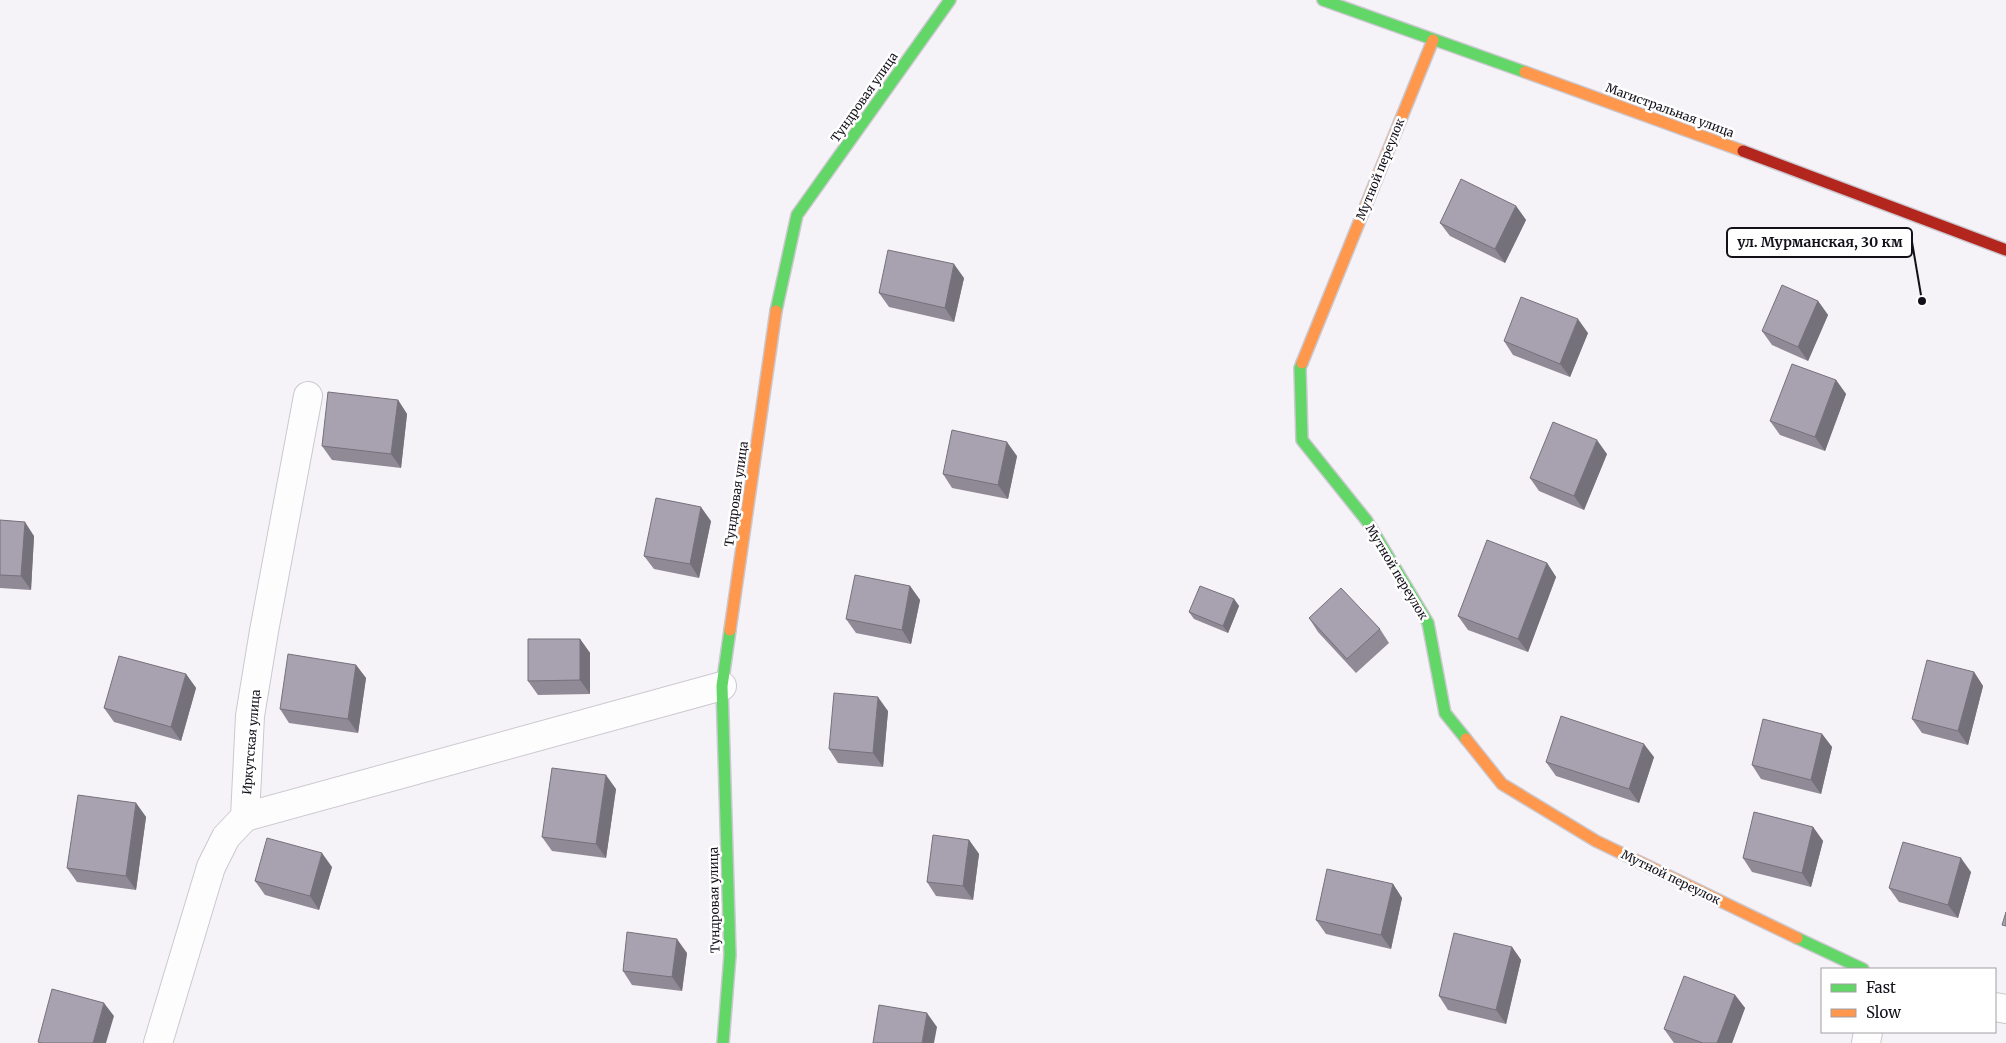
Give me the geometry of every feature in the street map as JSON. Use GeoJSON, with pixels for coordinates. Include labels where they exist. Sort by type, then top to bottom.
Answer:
{"type":"FeatureCollection","features":[{"type":"Feature","properties":{"kind":"street","name":"Тундровая улица"},"geometry":{"type":"LineString","coordinates":[[723,1043],[730,955],[722,686],[776,308],[797,216],[950,0]]}},
{"type":"Feature","properties":{"kind":"street","name":"Магистральная улица"},"geometry":{"type":"LineString","coordinates":[[1323,0],[1362,7],[1433,40],[1708,138],[2006,250]]}},
{"type":"Feature","properties":{"kind":"street","name":"Мутной переулок"},"geometry":{"type":"LineString","coordinates":[[1433,40],[1300,368],[1302,440],[1367,520],[1428,623],[1445,713],[1502,784],[1596,841],[1861,968]]}},
{"type":"Feature","properties":{"kind":"street","name":"Иркутская улица"},"geometry":{"type":"LineString","coordinates":[[245,817],[250,716],[308,396]]}},
{"type":"Feature","properties":{"kind":"street"},"geometry":{"type":"LineString","coordinates":[[158,1043],[211,868],[226,837],[245,817],[722,686]]}},
{"type":"Feature","properties":{"kind":"building"},"geometry":{"type":"Polygon","coordinates":[[[1461,179],[1516,206],[1495,249],[1440,223],[1461,179]]]}},
{"type":"Feature","properties":{"kind":"building"},"geometry":{"type":"Polygon","coordinates":[[[888,250],[954,264],[945,308],[879,293],[888,250]]]}},
{"type":"Feature","properties":{"kind":"building"},"geometry":{"type":"Polygon","coordinates":[[[1782,285],[1818,301],[1798,347],[1762,331],[1782,285]]]}},
{"type":"Feature","properties":{"kind":"building"},"geometry":{"type":"Polygon","coordinates":[[[1521,297],[1578,319],[1560,364],[1504,341],[1521,297]]]}},
{"type":"Feature","properties":{"kind":"building"},"geometry":{"type":"Polygon","coordinates":[[[1792,364],[1836,380],[1815,437],[1770,421],[1792,364]]]}},
{"type":"Feature","properties":{"kind":"building"},"geometry":{"type":"Polygon","coordinates":[[[328,392],[398,400],[391,454],[322,446],[328,392]]]}},
{"type":"Feature","properties":{"kind":"building"},"geometry":{"type":"Polygon","coordinates":[[[1553,422],[1597,440],[1574,496],[1530,478],[1553,422]]]}},
{"type":"Feature","properties":{"kind":"building"},"geometry":{"type":"Polygon","coordinates":[[[952,430],[1007,442],[998,485],[943,474],[952,430]]]}},
{"type":"Feature","properties":{"kind":"building"},"geometry":{"type":"Polygon","coordinates":[[[656,498],[701,507],[690,564],[644,556],[656,498]]]}},
{"type":"Feature","properties":{"kind":"building"},"geometry":{"type":"Polygon","coordinates":[[[0,520],[25,522],[21,576],[0,575],[0,520]]]}},
{"type":"Feature","properties":{"kind":"building"},"geometry":{"type":"Polygon","coordinates":[[[1487,540],[1547,563],[1518,639],[1458,616],[1487,540]]]}},
{"type":"Feature","properties":{"kind":"building"},"geometry":{"type":"Polygon","coordinates":[[[855,575],[910,586],[902,630],[846,619],[855,575]]]}},
{"type":"Feature","properties":{"kind":"building"},"geometry":{"type":"Polygon","coordinates":[[[1200,586],[1234,599],[1223,626],[1189,612],[1200,586]]]}},
{"type":"Feature","properties":{"kind":"building"},"geometry":{"type":"Polygon","coordinates":[[[1341,588],[1380,629],[1347,659],[1309,618],[1341,588]]]}},
{"type":"Feature","properties":{"kind":"building"},"geometry":{"type":"Polygon","coordinates":[[[528,639],[580,639],[580,680],[528,681],[528,639]]]}},
{"type":"Feature","properties":{"kind":"building"},"geometry":{"type":"Polygon","coordinates":[[[288,654],[356,665],[348,719],[280,709],[288,654]]]}},
{"type":"Feature","properties":{"kind":"building"},"geometry":{"type":"Polygon","coordinates":[[[119,656],[186,674],[171,727],[104,708],[119,656]]]}},
{"type":"Feature","properties":{"kind":"building"},"geometry":{"type":"Polygon","coordinates":[[[1927,660],[1974,672],[1958,731],[1912,719],[1927,660]]]}},
{"type":"Feature","properties":{"kind":"building"},"geometry":{"type":"Polygon","coordinates":[[[834,693],[878,697],[873,753],[829,749],[834,693]]]}},
{"type":"Feature","properties":{"kind":"building"},"geometry":{"type":"Polygon","coordinates":[[[1561,716],[1644,744],[1629,789],[1546,762],[1561,716]]]}},
{"type":"Feature","properties":{"kind":"building"},"geometry":{"type":"Polygon","coordinates":[[[1763,719],[1822,734],[1811,780],[1752,765],[1763,719]]]}},
{"type":"Feature","properties":{"kind":"building"},"geometry":{"type":"Polygon","coordinates":[[[552,768],[606,775],[596,844],[542,837],[552,768]]]}},
{"type":"Feature","properties":{"kind":"building"},"geometry":{"type":"Polygon","coordinates":[[[78,795],[136,803],[126,876],[67,868],[78,795]]]}},
{"type":"Feature","properties":{"kind":"building"},"geometry":{"type":"Polygon","coordinates":[[[1754,812],[1813,827],[1802,873],[1743,858],[1754,812]]]}},
{"type":"Feature","properties":{"kind":"building"},"geometry":{"type":"Polygon","coordinates":[[[933,835],[969,840],[963,886],[927,882],[933,835]]]}},
{"type":"Feature","properties":{"kind":"building"},"geometry":{"type":"Polygon","coordinates":[[[267,838],[322,853],[310,896],[255,881],[267,838]]]}},
{"type":"Feature","properties":{"kind":"building"},"geometry":{"type":"Polygon","coordinates":[[[1903,842],[1961,858],[1948,905],[1889,888],[1903,842]]]}},
{"type":"Feature","properties":{"kind":"building"},"geometry":{"type":"Polygon","coordinates":[[[1327,869],[1393,884],[1381,935],[1316,920],[1327,869]]]}},
{"type":"Feature","properties":{"kind":"building"},"geometry":{"type":"Polygon","coordinates":[[[2006,912],[2006,926],[2002,925],[2006,912]]]}},
{"type":"Feature","properties":{"kind":"building"},"geometry":{"type":"Polygon","coordinates":[[[627,932],[677,939],[672,977],[623,971],[627,932]]]}},
{"type":"Feature","properties":{"kind":"building"},"geometry":{"type":"Polygon","coordinates":[[[1454,933],[1512,947],[1496,1010],[1439,996],[1454,933]]]}},
{"type":"Feature","properties":{"kind":"building"},"geometry":{"type":"Polygon","coordinates":[[[1684,976],[1735,995],[1717,1043],[1703,1043],[1664,1029],[1684,976]]]}},
{"type":"Feature","properties":{"kind":"building"},"geometry":{"type":"Polygon","coordinates":[[[52,989],[104,1003],[93,1043],[38,1042],[52,989]]]}},
{"type":"Feature","properties":{"kind":"building"},"geometry":{"type":"Polygon","coordinates":[[[879,1005],[927,1013],[922,1043],[873,1043],[879,1005]]]}},
{"type":"Feature","properties":{"kind":"traffic: fast"},"geometry":{"type":"LineString","coordinates":[[776,311],[797,215],[950,0]]}},
{"type":"Feature","properties":{"kind":"traffic: fast"},"geometry":{"type":"LineString","coordinates":[[1323,0],[1525,72]]}},
{"type":"Feature","properties":{"kind":"traffic: fast"},"geometry":{"type":"LineString","coordinates":[[1302,363],[1300,368],[1302,440],[1367,521],[1428,623],[1445,713],[1466,739]]}},
{"type":"Feature","properties":{"kind":"traffic: fast"},"geometry":{"type":"LineString","coordinates":[[723,1043],[730,955],[722,686],[730,630]]}},
{"type":"Feature","properties":{"kind":"traffic: fast"},"geometry":{"type":"LineString","coordinates":[[1797,938],[1861,968]]}},
{"type":"Feature","properties":{"kind":"traffic: slow"},"geometry":{"type":"LineString","coordinates":[[1302,363],[1433,40]]}},
{"type":"Feature","properties":{"kind":"traffic: slow"},"geometry":{"type":"LineString","coordinates":[[1525,72],[1743,151]]}},
{"type":"Feature","properties":{"kind":"traffic: slow"},"geometry":{"type":"LineString","coordinates":[[730,630],[776,311]]}},
{"type":"Feature","properties":{"kind":"traffic: slow"},"geometry":{"type":"LineString","coordinates":[[1466,739],[1502,784],[1596,841],[1797,938]]}},
{"type":"Feature","properties":{"kind":"traffic: jam"},"geometry":{"type":"LineString","coordinates":[[1743,151],[2006,250]]}},
{"type":"Feature","properties":{"kind":"place","name":"ул. Мурманская, 30 км"},"geometry":{"type":"Point","coordinates":[1922,301]}}]}
